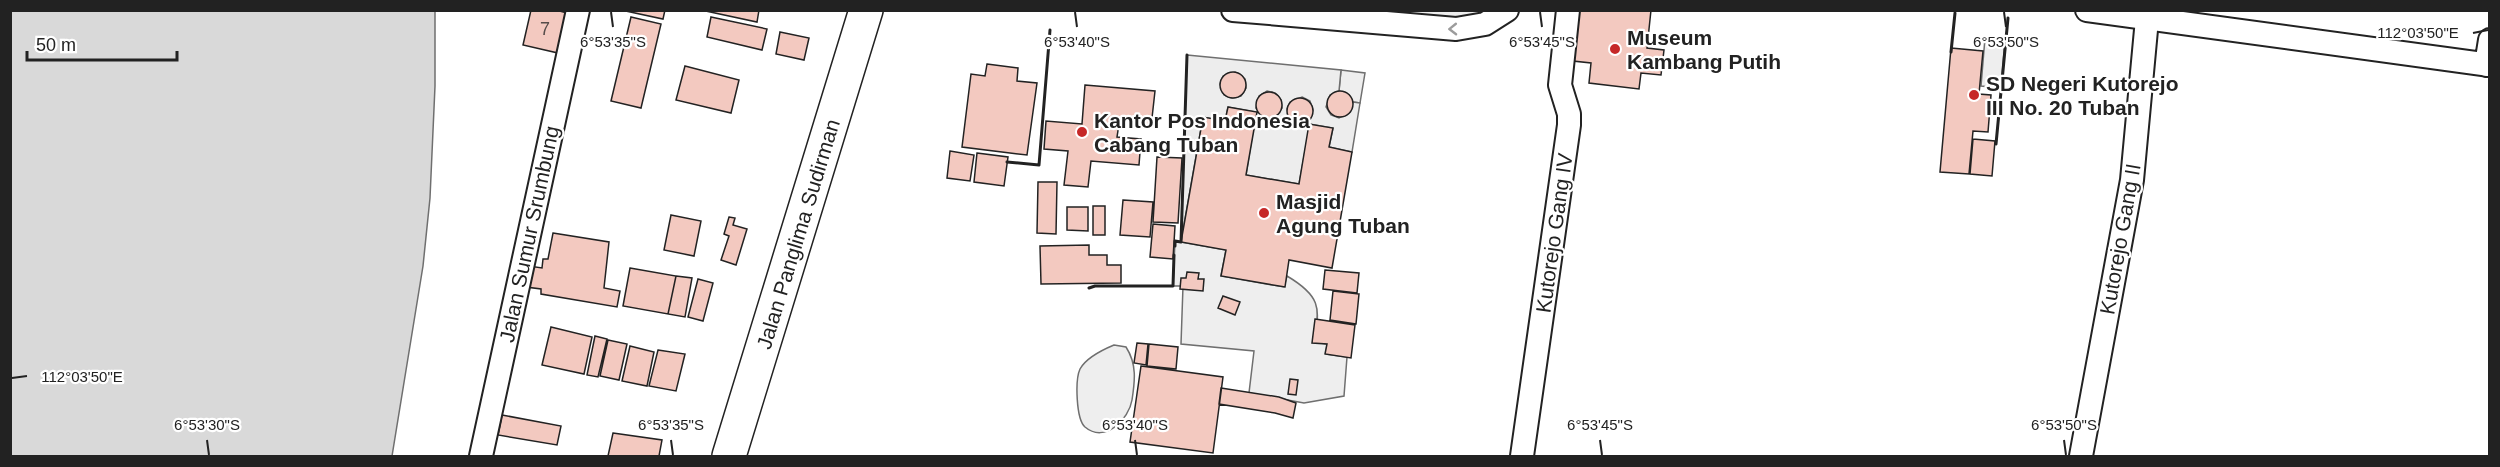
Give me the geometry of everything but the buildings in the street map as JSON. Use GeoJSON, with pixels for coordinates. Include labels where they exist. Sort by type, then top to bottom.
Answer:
{"type":"FeatureCollection","features":[{"type":"Feature","properties":{"kind":"highway","name":"Jalan Panglima Sudirman"},"geometry":{"type":"LineString","coordinates":[[729,456],[866,10]]}},
{"type":"Feature","properties":{"kind":"street","name":"Jalan Sumur Srumbung"},"geometry":{"type":"LineString","coordinates":[[481,456],[578,10]]}},
{"type":"Feature","properties":{"kind":"street"},"geometry":{"type":"LineString","coordinates":[[1233,10],[1456,29],[1485,24],[1507,10]]}},
{"type":"Feature","properties":{"kind":"street","name":"Kutorejo Gang IV"},"geometry":{"type":"LineString","coordinates":[[1522,456],[1569,125],[1569,114],[1560,85],[1568,10]]}},
{"type":"Feature","properties":{"kind":"street"},"geometry":{"type":"LineString","coordinates":[[2087,10],[2488,65],[2490,40]]}},
{"type":"Feature","properties":{"kind":"street","name":"Kutorejo Gang II"},"geometry":{"type":"LineString","coordinates":[[2081,456],[2132,180],[2147,19]]}},
{"type":"Feature","properties":{"kind":"shaded area"},"geometry":{"type":"Polygon","coordinates":[[[10,11],[435,11],[435,86],[430,198],[423,266],[392,456],[11,456],[10,11]]]}},
{"type":"Feature","properties":{"kind":"shaded area"},"geometry":{"type":"Polygon","coordinates":[[[1300,11],[1491,11],[1469,21],[1300,11]]]}},
{"type":"Feature","properties":{"kind":"shaded area"},"geometry":{"type":"Polygon","coordinates":[[[1985,38],[2005,40],[2001,88],[1981,86],[1985,38]]]}},
{"type":"Feature","properties":{"kind":"shaded area"},"geometry":{"type":"Polygon","coordinates":[[[1187,55],[1341,70],[1339,91],[1330,95],[1326,107],[1331,115],[1339,118],[1350,112],[1353,102],[1360,103],[1352,152],[1329,147],[1333,128],[1310,124],[1299,184],[1246,175],[1256,112],[1228,107],[1225,121],[1203,117],[1181,242],[1187,55]],[[1235,72],[1223,76],[1220,84],[1224,95],[1232,98],[1241,96],[1246,88],[1245,79],[1235,72]],[[1267,91],[1259,96],[1256,108],[1264,117],[1273,118],[1282,108],[1281,100],[1275,93],[1267,91]],[[1302,97],[1290,102],[1287,109],[1291,121],[1299,124],[1308,122],[1313,110],[1310,101],[1302,97]]]}},
{"type":"Feature","properties":{"kind":"shaded area"},"geometry":{"type":"Polygon","coordinates":[[[1341,70],[1365,73],[1360,103],[1353,102],[1349,95],[1339,91],[1341,70]]]}},
{"type":"Feature","properties":{"kind":"shaded area"},"geometry":{"type":"Polygon","coordinates":[[[1175,241],[1226,250],[1221,276],[1284,287],[1287,276],[1306,289],[1312,296],[1317,311],[1313,342],[1327,344],[1326,354],[1347,357],[1344,396],[1304,403],[1249,393],[1254,351],[1181,344],[1183,286],[1173,286],[1175,241]]]}},
{"type":"Feature","properties":{"kind":"shaded area"},"geometry":{"type":"Polygon","coordinates":[[[1114,345],[1126,347],[1130,353],[1134,366],[1132,400],[1126,415],[1115,427],[1100,433],[1093,432],[1085,427],[1080,416],[1077,399],[1078,374],[1090,358],[1114,345]]]}},
{"type":"Feature","properties":{"kind":"wall"},"geometry":{"type":"LineString","coordinates":[[1951,52],[1955,13]]}},
{"type":"Feature","properties":{"kind":"wall"},"geometry":{"type":"LineString","coordinates":[[1996,144],[2008,18]]}},
{"type":"Feature","properties":{"kind":"wall"},"geometry":{"type":"LineString","coordinates":[[1007,162],[1039,165],[1050,30]]}},
{"type":"Feature","properties":{"kind":"wall"},"geometry":{"type":"LineString","coordinates":[[1175,246],[1175,241],[1181,242],[1187,55]]}},
{"type":"Feature","properties":{"kind":"wall"},"geometry":{"type":"LineString","coordinates":[[1089,288],[1095,286],[1173,286],[1174,255]]}},
{"type":"Feature","properties":{"kind":"place","name":"Museum Kambang Putih"},"geometry":{"type":"Point","coordinates":[1615,49]}},
{"type":"Feature","properties":{"kind":"place","name":"SD Negeri Kutorejo III No. 20 Tuban"},"geometry":{"type":"Point","coordinates":[1974,95]}},
{"type":"Feature","properties":{"kind":"place","name":"Kantor Pos Indonesia Cabang Tuban"},"geometry":{"type":"Point","coordinates":[1082,132]}},
{"type":"Feature","properties":{"kind":"place","name":"Masjid Agung Tuban"},"geometry":{"type":"Point","coordinates":[1264,213]}}]}
